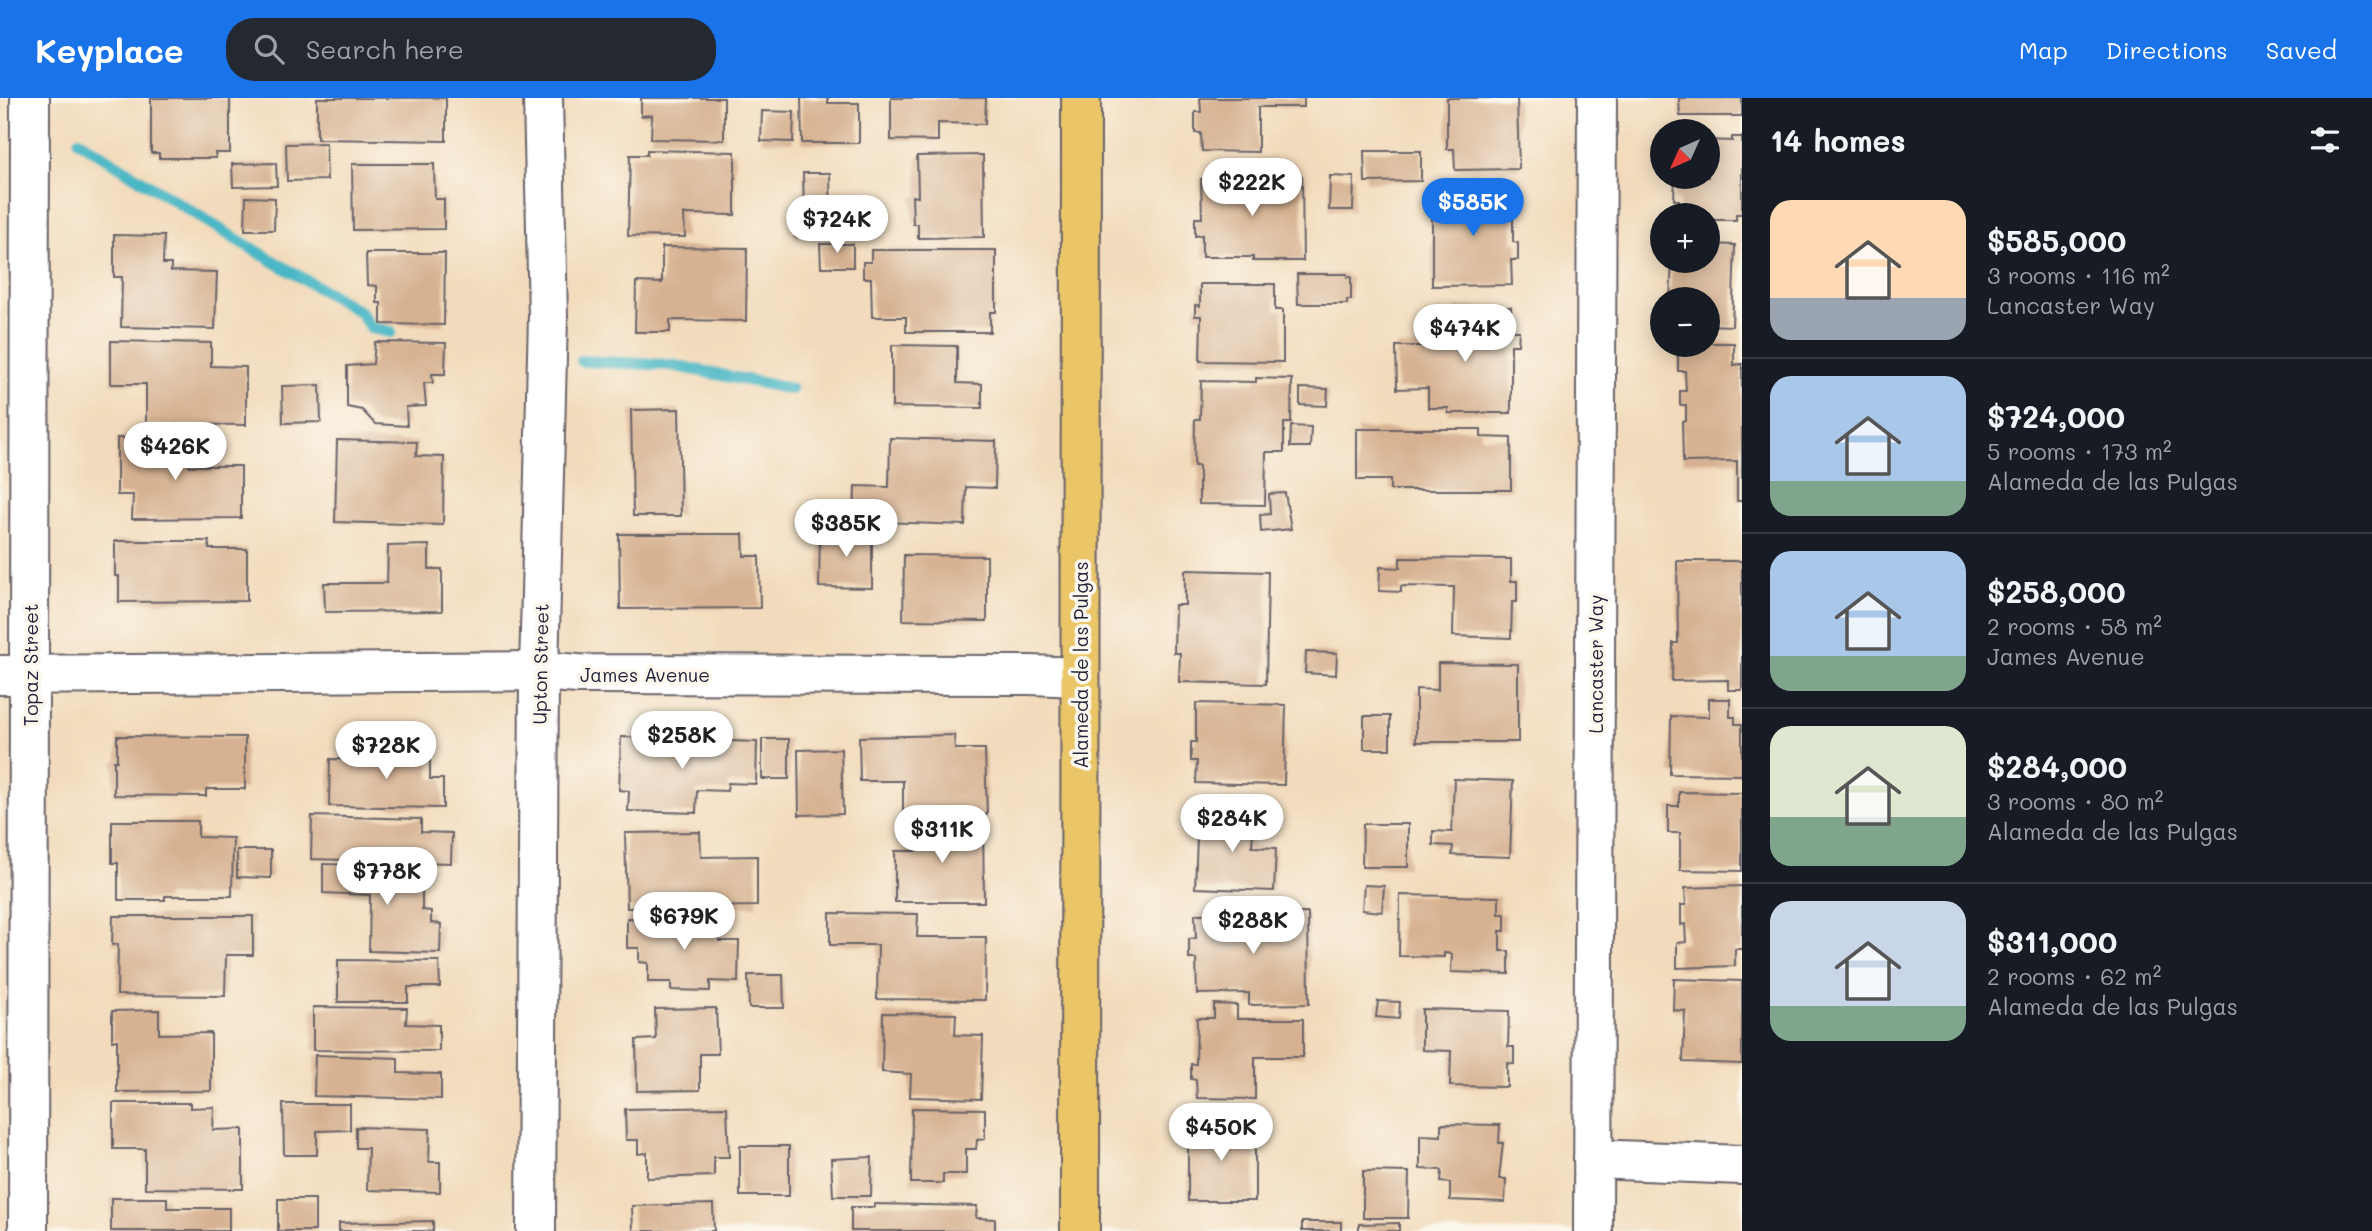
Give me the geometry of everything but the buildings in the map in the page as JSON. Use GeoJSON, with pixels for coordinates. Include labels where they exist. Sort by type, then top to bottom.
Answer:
{"type":"FeatureCollection","features":[{"type":"Feature","properties":{"kind":"main road","name":"Alameda de las Pulgas"},"geometry":{"type":"LineString","coordinates":[[1080,1231],[1081,98]]}},
{"type":"Feature","properties":{"kind":"street","name":"Topaz Street"},"geometry":{"type":"LineString","coordinates":[[28,1231],[14,676],[30,98]]}},
{"type":"Feature","properties":{"kind":"street","name":"Upton Street"},"geometry":{"type":"LineString","coordinates":[[536,1231],[539,671],[548,317],[543,98]]}},
{"type":"Feature","properties":{"kind":"street","name":"Lancaster Way"},"geometry":{"type":"LineString","coordinates":[[1593,1231],[1597,98]]}},
{"type":"Feature","properties":{"kind":"street","name":"James Avenue"},"geometry":{"type":"LineString","coordinates":[[14,676],[539,671],[578,674],[1080,677]]}},
{"type":"Feature","properties":{"kind":"street"},"geometry":{"type":"LineString","coordinates":[[1593,1159],[1742,1165]]}},
{"type":"Feature","properties":{"kind":"waterway"},"geometry":{"type":"LineString","coordinates":[[79,141],[234,238],[360,312],[371,328],[391,332]]}},
{"type":"Feature","properties":{"kind":"waterway"},"geometry":{"type":"LineString","coordinates":[[582,361],[671,365],[791,389]]}}]}
